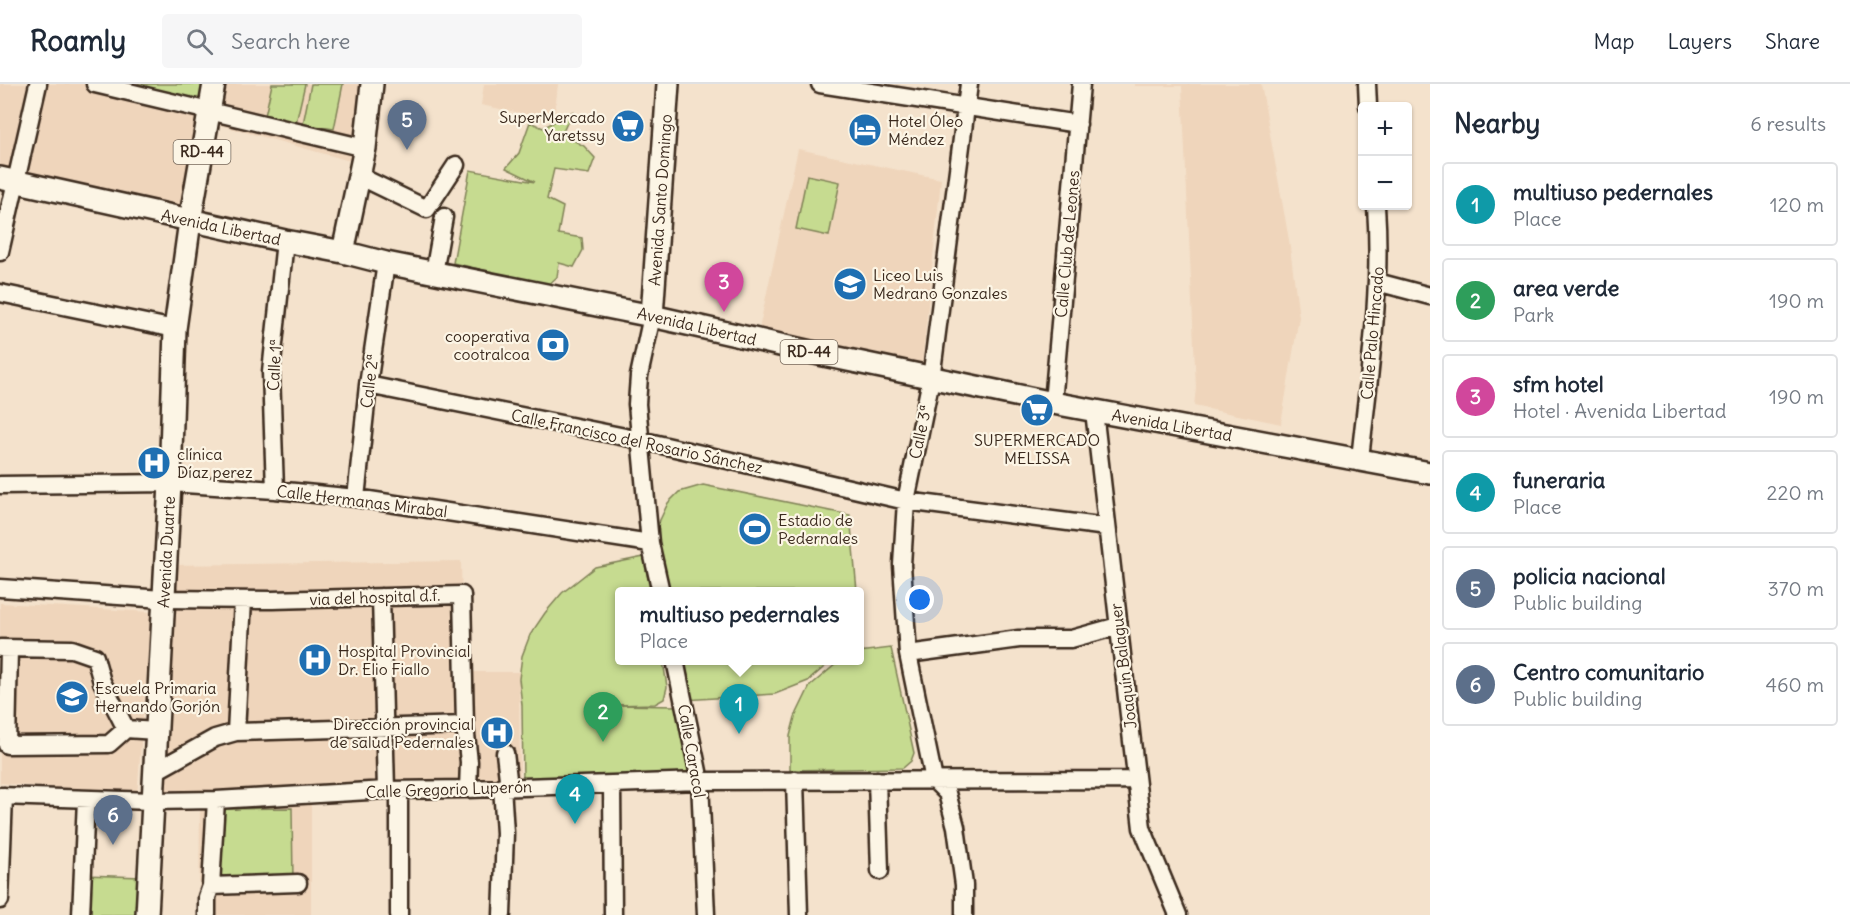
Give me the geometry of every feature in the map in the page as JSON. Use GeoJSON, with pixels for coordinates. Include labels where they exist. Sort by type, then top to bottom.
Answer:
{"type":"FeatureCollection","features":[{"type":"Feature","properties":{"kind":"main road","name":"Avenida Duarte"},"geometry":{"type":"LineString","coordinates":[[147,915],[170,483],[175,329],[190,220],[214,84]]}},
{"type":"Feature","properties":{"kind":"main road"},"geometry":{"type":"LineString","coordinates":[[343,252],[365,148],[372,84]]}},
{"type":"Feature","properties":{"kind":"main road","name":"Avenida Santo Domingo"},"geometry":{"type":"LineString","coordinates":[[652,316],[668,84]]}},
{"type":"Feature","properties":{"kind":"main road","name":"Avenida Libertad"},"geometry":{"type":"LineString","coordinates":[[8,180],[343,252],[386,264],[652,316],[931,379],[1430,473]]}},
{"type":"Feature","properties":{"kind":"street"},"geometry":{"type":"LineString","coordinates":[[0,252],[8,180],[38,84]]}},
{"type":"Feature","properties":{"kind":"street"},"geometry":{"type":"LineString","coordinates":[[95,84],[365,148]]}},
{"type":"Feature","properties":{"kind":"street"},"geometry":{"type":"LineString","coordinates":[[820,84],[849,86],[967,108],[1078,124]]}},
{"type":"Feature","properties":{"kind":"street","name":"Calle 3ª"},"geometry":{"type":"LineString","coordinates":[[934,780],[908,654],[902,565],[906,501],[931,379],[969,84]]}},
{"type":"Feature","properties":{"kind":"street","name":"Calle Club de Leones"},"geometry":{"type":"LineString","coordinates":[[1053,403],[1081,84]]}},
{"type":"Feature","properties":{"kind":"street"},"geometry":{"type":"LineString","coordinates":[[1367,84],[1368,102]]}},
{"type":"Feature","properties":{"kind":"street"},"geometry":{"type":"LineString","coordinates":[[359,176],[427,209],[456,165]]}},
{"type":"Feature","properties":{"kind":"street","name":"Calle Palo Hincado"},"geometry":{"type":"LineString","coordinates":[[1360,459],[1376,309],[1379,244],[1376,210]]}},
{"type":"Feature","properties":{"kind":"street"},"geometry":{"type":"LineString","coordinates":[[434,273],[444,218]]}},
{"type":"Feature","properties":{"kind":"street","name":"Calle 1ª"},"geometry":{"type":"LineString","coordinates":[[275,489],[271,372],[285,241]]}},
{"type":"Feature","properties":{"kind":"street","name":"Calle 2ª"},"geometry":{"type":"LineString","coordinates":[[356,498],[368,385],[386,264]]}},
{"type":"Feature","properties":{"kind":"street"},"geometry":{"type":"LineString","coordinates":[[1377,282],[1430,296]]}},
{"type":"Feature","properties":{"kind":"street"},"geometry":{"type":"LineString","coordinates":[[0,293],[175,329]]}},
{"type":"Feature","properties":{"kind":"street"},"geometry":{"type":"LineString","coordinates":[[652,316],[639,376],[637,404],[650,543],[660,587]]}},
{"type":"Feature","properties":{"kind":"street","name":"Calle Francisco del Rosario Sánchez"},"geometry":{"type":"LineString","coordinates":[[368,385],[640,440],[906,501],[1107,527]]}},
{"type":"Feature","properties":{"kind":"street","name":"Joaquín Balaguer"},"geometry":{"type":"LineString","coordinates":[[1094,411],[1142,828],[1178,915]]}},
{"type":"Feature","properties":{"kind":"street","name":"Calle Hermanas Mirabal"},"geometry":{"type":"LineString","coordinates":[[0,485],[170,483],[275,489],[356,498],[650,543]]}},
{"type":"Feature","properties":{"kind":"street","name":"via del hospital d.f."},"geometry":{"type":"LineString","coordinates":[[0,588],[163,599],[243,600],[462,595],[465,724]]}},
{"type":"Feature","properties":{"kind":"street"},"geometry":{"type":"LineString","coordinates":[[381,597],[384,727],[392,790],[399,915]]}},
{"type":"Feature","properties":{"kind":"street"},"geometry":{"type":"LineString","coordinates":[[236,732],[243,600]]}},
{"type":"Feature","properties":{"kind":"street"},"geometry":{"type":"LineString","coordinates":[[908,654],[1019,639],[1071,639],[1118,626]]}},
{"type":"Feature","properties":{"kind":"street"},"geometry":{"type":"LineString","coordinates":[[126,729],[102,682],[95,657],[72,649],[4,648],[7,745],[109,744],[126,729],[156,731]]}},
{"type":"Feature","properties":{"kind":"street","name":"Calle Caracol"},"geometry":{"type":"LineString","coordinates":[[676,665],[700,781],[706,915]]}},
{"type":"Feature","properties":{"kind":"street"},"geometry":{"type":"LineString","coordinates":[[154,772],[215,738],[236,732],[465,724],[469,762],[468,789]]}},
{"type":"Feature","properties":{"kind":"street"},"geometry":{"type":"LineString","coordinates":[[502,915],[505,753]]}},
{"type":"Feature","properties":{"kind":"street"},"geometry":{"type":"LineString","coordinates":[[795,780],[799,915]]}},
{"type":"Feature","properties":{"kind":"street"},"geometry":{"type":"LineString","coordinates":[[877,780],[880,871]]}},
{"type":"Feature","properties":{"kind":"street"},"geometry":{"type":"LineString","coordinates":[[934,780],[947,794],[956,827],[964,915]]}},
{"type":"Feature","properties":{"kind":"street","name":"Calle Gregorio Luperón"},"geometry":{"type":"LineString","coordinates":[[2,796],[153,801],[216,800],[392,790],[700,781],[1136,780]]}},
{"type":"Feature","properties":{"kind":"street"},"geometry":{"type":"LineString","coordinates":[[612,784],[613,915]]}},
{"type":"Feature","properties":{"kind":"street"},"geometry":{"type":"LineString","coordinates":[[0,900],[2,796]]}},
{"type":"Feature","properties":{"kind":"street"},"geometry":{"type":"LineString","coordinates":[[81,915],[86,799]]}},
{"type":"Feature","properties":{"kind":"street"},"geometry":{"type":"LineString","coordinates":[[207,915],[216,800]]}},
{"type":"Feature","properties":{"kind":"street"},"geometry":{"type":"LineString","coordinates":[[211,886],[298,883]]}},
{"type":"Feature","properties":{"kind":"shaded area"},"geometry":{"type":"Polygon","coordinates":[[[0,84],[372,84],[361,164],[216,124],[188,217],[0,182],[0,84]]]}},
{"type":"Feature","properties":{"kind":"shaded area"},"geometry":{"type":"Polygon","coordinates":[[[484,84],[558,84],[554,120],[481,105],[484,84]]]}},
{"type":"Feature","properties":{"kind":"shaded area"},"geometry":{"type":"Polygon","coordinates":[[[1135,84],[1261,84],[1289,240],[1299,317],[1281,424],[1194,406],[1196,388],[1182,86],[1135,86],[1135,84]]]}},
{"type":"Feature","properties":{"kind":"shaded area","name":"Liceo Luis Medrano Gonzales"},"geometry":{"type":"Polygon","coordinates":[[[798,149],[941,179],[922,365],[759,329],[798,149]]]}},
{"type":"Feature","properties":{"kind":"shaded area","name":"Hospital Provincial Dr. Elio Fiallo"},"geometry":{"type":"Polygon","coordinates":[[[461,561],[466,785],[161,798],[170,565],[461,561]]]}},
{"type":"Feature","properties":{"kind":"shaded area","name":"Escuela Primaria Hernando Gorjón"},"geometry":{"type":"Polygon","coordinates":[[[0,603],[151,612],[137,796],[0,783],[0,603]]]}},
{"type":"Feature","properties":{"kind":"shaded area"},"geometry":{"type":"Polygon","coordinates":[[[468,672],[519,672],[520,782],[475,785],[468,672]]]}},
{"type":"Feature","properties":{"kind":"shaded area"},"geometry":{"type":"Polygon","coordinates":[[[311,802],[311,915],[199,915],[200,806],[311,802]]]}},
{"type":"Feature","properties":{"kind":"green space"},"geometry":{"type":"Polygon","coordinates":[[[114,84],[212,84],[208,108],[114,84]]]}},
{"type":"Feature","properties":{"kind":"green space"},"geometry":{"type":"Polygon","coordinates":[[[272,84],[305,84],[296,123],[265,116],[272,84]]]}},
{"type":"Feature","properties":{"kind":"green space"},"geometry":{"type":"Polygon","coordinates":[[[311,84],[343,84],[334,129],[303,124],[311,84]]]}},
{"type":"Feature","properties":{"kind":"green space"},"geometry":{"type":"Polygon","coordinates":[[[572,112],[562,134],[584,146],[595,158],[589,174],[554,169],[547,199],[563,207],[558,234],[582,238],[583,250],[574,267],[559,263],[557,277],[546,287],[453,263],[470,170],[535,182],[506,168],[519,153],[530,122],[543,128],[572,112]]]}},
{"type":"Feature","properties":{"kind":"green space"},"geometry":{"type":"Polygon","coordinates":[[[807,175],[840,182],[829,236],[796,229],[807,175]]]}},
{"type":"Feature","properties":{"kind":"green space","name":"Estadio de Pedernales"},"geometry":{"type":"Polygon","coordinates":[[[703,485],[850,515],[857,587],[663,587],[654,539],[668,503],[679,492],[703,485]]]}},
{"type":"Feature","properties":{"kind":"green space"},"geometry":{"type":"Polygon","coordinates":[[[644,557],[649,587],[615,587],[615,665],[664,665],[667,687],[664,699],[655,704],[614,705],[676,706],[690,779],[523,782],[522,705],[519,679],[522,656],[530,635],[545,613],[562,593],[595,567],[644,557]]]}},
{"type":"Feature","properties":{"kind":"green space"},"geometry":{"type":"Polygon","coordinates":[[[891,648],[914,753],[911,761],[903,768],[790,770],[790,736],[795,717],[810,686],[835,665],[864,665],[864,651],[891,648]]]}},
{"type":"Feature","properties":{"kind":"green space"},"geometry":{"type":"Polygon","coordinates":[[[679,665],[826,665],[808,681],[775,694],[685,700],[679,665]]]}},
{"type":"Feature","properties":{"kind":"green space"},"geometry":{"type":"Polygon","coordinates":[[[292,808],[293,880],[216,881],[215,809],[292,808]]]}},
{"type":"Feature","properties":{"kind":"green space"},"geometry":{"type":"Polygon","coordinates":[[[84,875],[141,877],[139,915],[82,915],[84,875]]]}},
{"type":"Feature","properties":{"kind":"place","name":"SuperMercado Yaretssy"},"geometry":{"type":"Point","coordinates":[628,126]}},
{"type":"Feature","properties":{"kind":"place","name":"Hotel Óleo Méndez"},"geometry":{"type":"Point","coordinates":[865,130]}},
{"type":"Feature","properties":{"kind":"place","name":"policia nacional"},"geometry":{"type":"Point","coordinates":[407,150]}},
{"type":"Feature","properties":{"kind":"place","name":"Liceo Luis Medrano Gonzales"},"geometry":{"type":"Point","coordinates":[850,284]}},
{"type":"Feature","properties":{"kind":"place","name":"sfm hotel"},"geometry":{"type":"Point","coordinates":[724,312]}},
{"type":"Feature","properties":{"kind":"place","name":"cooperativa cootralcoa"},"geometry":{"type":"Point","coordinates":[553,345]}},
{"type":"Feature","properties":{"kind":"place","name":"SUPERMERCADO MELISSA"},"geometry":{"type":"Point","coordinates":[1037,410]}},
{"type":"Feature","properties":{"kind":"place","name":"clínica Díaz perez"},"geometry":{"type":"Point","coordinates":[154,463]}},
{"type":"Feature","properties":{"kind":"place","name":"Estadio de Pedernales"},"geometry":{"type":"Point","coordinates":[755,529]}},
{"type":"Feature","properties":{"kind":"place","name":"Hospital Provincial Dr. Elio Fiallo"},"geometry":{"type":"Point","coordinates":[315,660]}},
{"type":"Feature","properties":{"kind":"place","name":"Escuela Primaria Hernando Gorjón"},"geometry":{"type":"Point","coordinates":[72,697]}},
{"type":"Feature","properties":{"kind":"place","name":"Dirección provincial de salud Pedernales"},"geometry":{"type":"Point","coordinates":[497,733]}},
{"type":"Feature","properties":{"kind":"place","name":"multiuso pedernales"},"geometry":{"type":"Point","coordinates":[739,734]}},
{"type":"Feature","properties":{"kind":"place","name":"area verde"},"geometry":{"type":"Point","coordinates":[603,742]}},
{"type":"Feature","properties":{"kind":"place","name":"funeraria"},"geometry":{"type":"Point","coordinates":[575,824]}},
{"type":"Feature","properties":{"kind":"place","name":"Centro comunitario"},"geometry":{"type":"Point","coordinates":[113,845]}}]}
